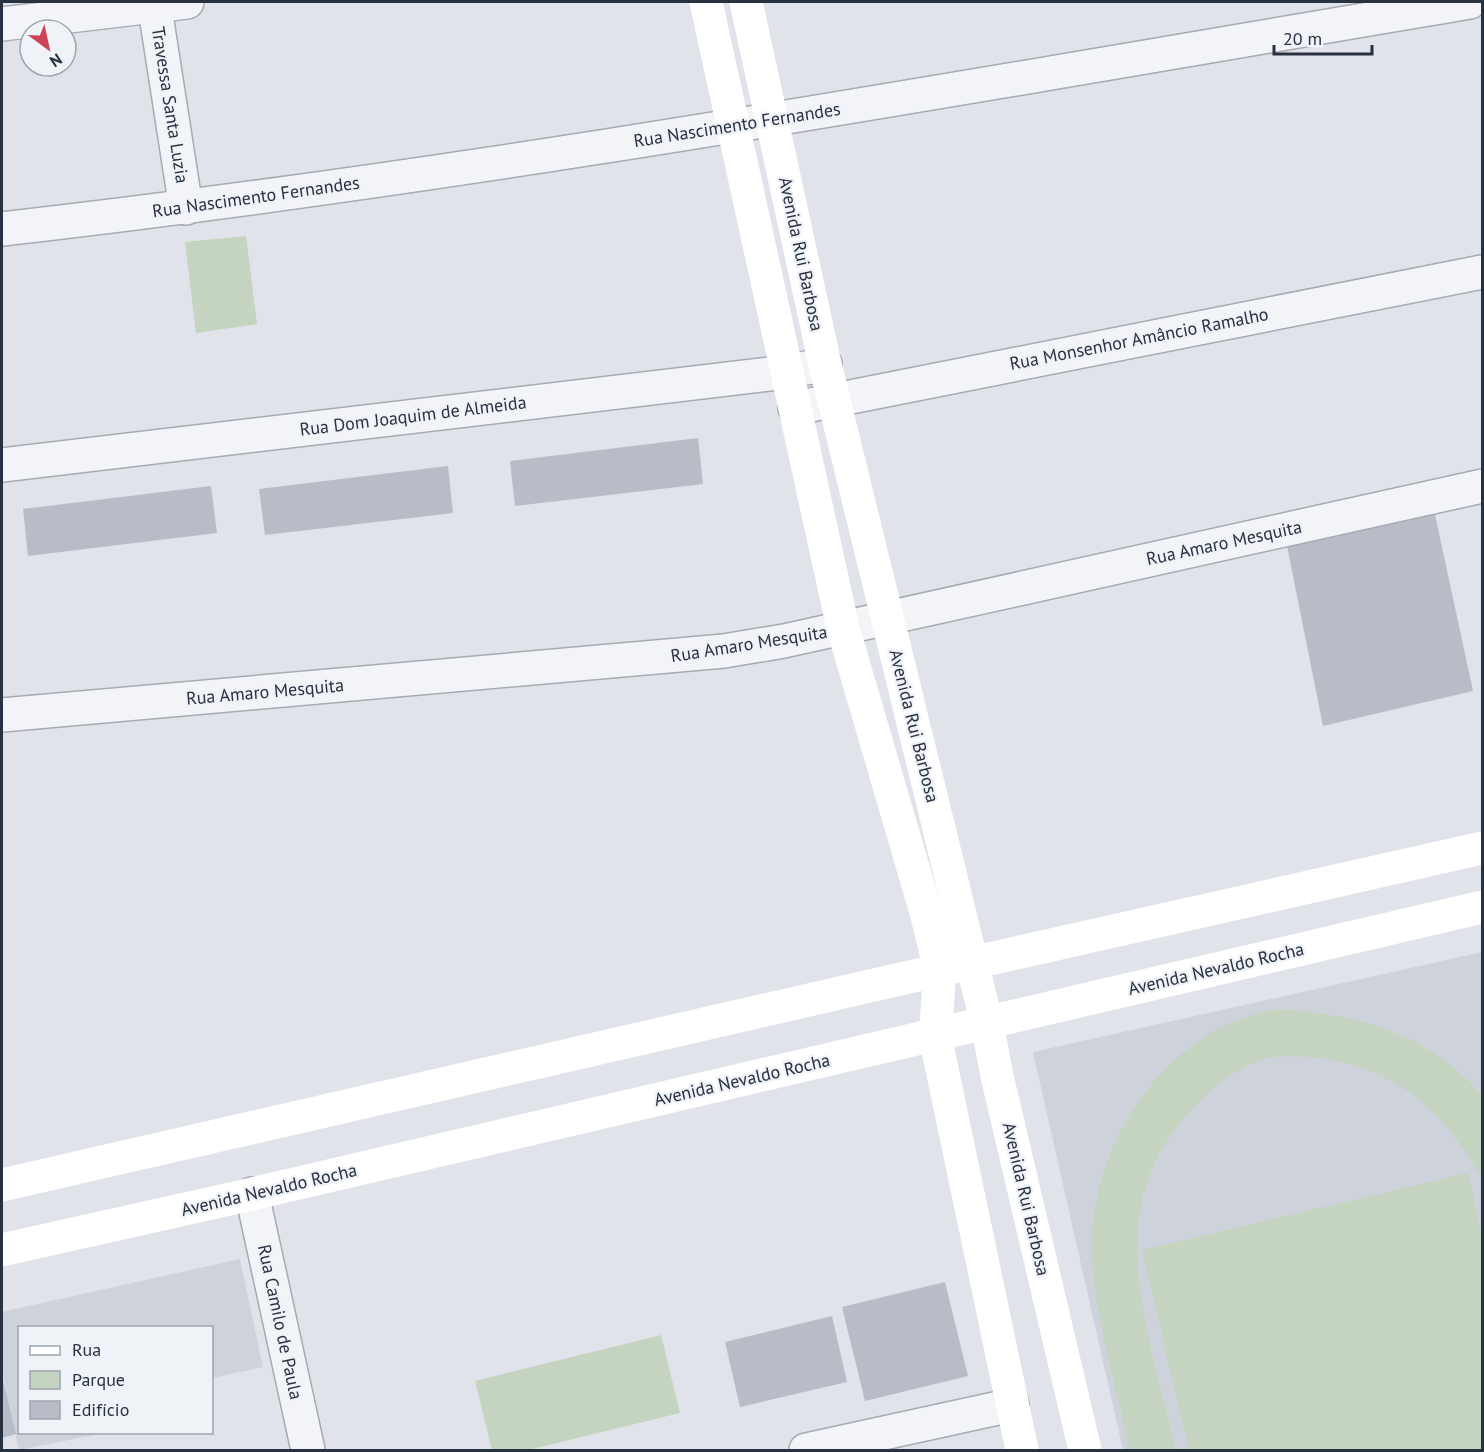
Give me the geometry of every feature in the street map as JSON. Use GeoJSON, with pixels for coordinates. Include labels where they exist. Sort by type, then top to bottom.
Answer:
{"type":"FeatureCollection","features":[{"type":"Feature","properties":{"kind":"main road"},"geometry":{"type":"LineString","coordinates":[[706,2],[843,628],[926,912],[939,970],[935,1036],[1022,1450]]}},
{"type":"Feature","properties":{"kind":"main road","name":"Avenida Rui Barbosa"},"geometry":{"type":"LineString","coordinates":[[746,2],[833,400],[987,1024],[997,1076],[1085,1450]]}},
{"type":"Feature","properties":{"kind":"main road"},"geometry":{"type":"LineString","coordinates":[[2,1185],[972,962],[1482,848]]}},
{"type":"Feature","properties":{"kind":"main road","name":"Avenida Nevaldo Rocha"},"geometry":{"type":"LineString","coordinates":[[2,1250],[1482,908]]}},
{"type":"Feature","properties":{"kind":"street"},"geometry":{"type":"LineString","coordinates":[[2,24],[155,3],[187,2]]}},
{"type":"Feature","properties":{"kind":"street","name":"Rua Nascimento Fernandes"},"geometry":{"type":"LineString","coordinates":[[2,229],[186,208],[772,120],[1470,2]]}},
{"type":"Feature","properties":{"kind":"street","name":"Travessa Santa Luzia"},"geometry":{"type":"LineString","coordinates":[[155,3],[186,208]]}},
{"type":"Feature","properties":{"kind":"street","name":"Rua Monsenhor Amâncio Ramalho"},"geometry":{"type":"LineString","coordinates":[[795,408],[1482,272]]}},
{"type":"Feature","properties":{"kind":"street","name":"Rua Dom Joaquim de Almeida"},"geometry":{"type":"LineString","coordinates":[[2,465],[787,372],[825,364]]}},
{"type":"Feature","properties":{"kind":"street","name":"Rua Amaro Mesquita"},"geometry":{"type":"LineString","coordinates":[[2,715],[724,651],[843,628],[1482,486]]}},
{"type":"Feature","properties":{"kind":"street","name":"Rua Camilo de Paula"},"geometry":{"type":"LineString","coordinates":[[252,1194],[308,1450]]}},
{"type":"Feature","properties":{"kind":"street"},"geometry":{"type":"LineString","coordinates":[[806,1450],[1012,1405]]}},
{"type":"Feature","properties":{"kind":"shaded area"},"geometry":{"type":"Polygon","coordinates":[[[1482,952],[1482,1450],[1123,1450],[1033,1052],[1482,952]]]}},
{"type":"Feature","properties":{"kind":"shaded area"},"geometry":{"type":"Polygon","coordinates":[[[240,1259],[263,1367],[213,1378],[213,1326],[18,1326],[18,1434],[99,1434],[19,1450],[2,1370],[2,1312],[240,1259]]]}},
{"type":"Feature","properties":{"kind":"green space"},"geometry":{"type":"Polygon","coordinates":[[[246,236],[257,324],[196,333],[185,242],[246,236]]]}},
{"type":"Feature","properties":{"kind":"green space"},"geometry":{"type":"Polygon","coordinates":[[[1277,1009],[1335,1016],[1389,1030],[1414,1041],[1461,1073],[1482,1095],[1482,1179],[1451,1132],[1432,1112],[1412,1094],[1390,1080],[1365,1069],[1338,1061],[1291,1056],[1266,1058],[1234,1073],[1204,1097],[1168,1139],[1153,1166],[1143,1195],[1137,1238],[1141,1298],[1176,1450],[1130,1450],[1107,1353],[1094,1279],[1092,1254],[1094,1217],[1101,1180],[1114,1145],[1133,1111],[1155,1080],[1182,1053],[1213,1032],[1261,1012],[1277,1009]]]}},
{"type":"Feature","properties":{"kind":"green space"},"geometry":{"type":"Polygon","coordinates":[[[1468,1173],[1482,1237],[1482,1450],[1189,1450],[1142,1250],[1468,1173]]]}},
{"type":"Feature","properties":{"kind":"green space"},"geometry":{"type":"Polygon","coordinates":[[[661,1335],[680,1413],[528,1450],[492,1450],[475,1381],[661,1335]]]}},
{"type":"Feature","properties":{"kind":"building"},"geometry":{"type":"Polygon","coordinates":[[[698,438],[703,484],[515,506],[510,461],[698,438]]]}},
{"type":"Feature","properties":{"kind":"building"},"geometry":{"type":"Polygon","coordinates":[[[448,466],[453,513],[265,535],[259,489],[448,466]]]}},
{"type":"Feature","properties":{"kind":"building"},"geometry":{"type":"Polygon","coordinates":[[[211,486],[217,533],[28,556],[23,509],[211,486]]]}},
{"type":"Feature","properties":{"kind":"building"},"geometry":{"type":"Polygon","coordinates":[[[1434,510],[1473,691],[1323,726],[1286,541],[1434,510]]]}},
{"type":"Feature","properties":{"kind":"building"},"geometry":{"type":"Polygon","coordinates":[[[945,1282],[968,1376],[865,1401],[842,1307],[945,1282]]]}},
{"type":"Feature","properties":{"kind":"building"},"geometry":{"type":"Polygon","coordinates":[[[832,1316],[847,1382],[740,1407],[725,1342],[832,1316]]]}},
{"type":"Feature","properties":{"kind":"building"},"geometry":{"type":"Polygon","coordinates":[[[2,1375],[16,1434],[2,1438],[2,1375]]]}}]}
